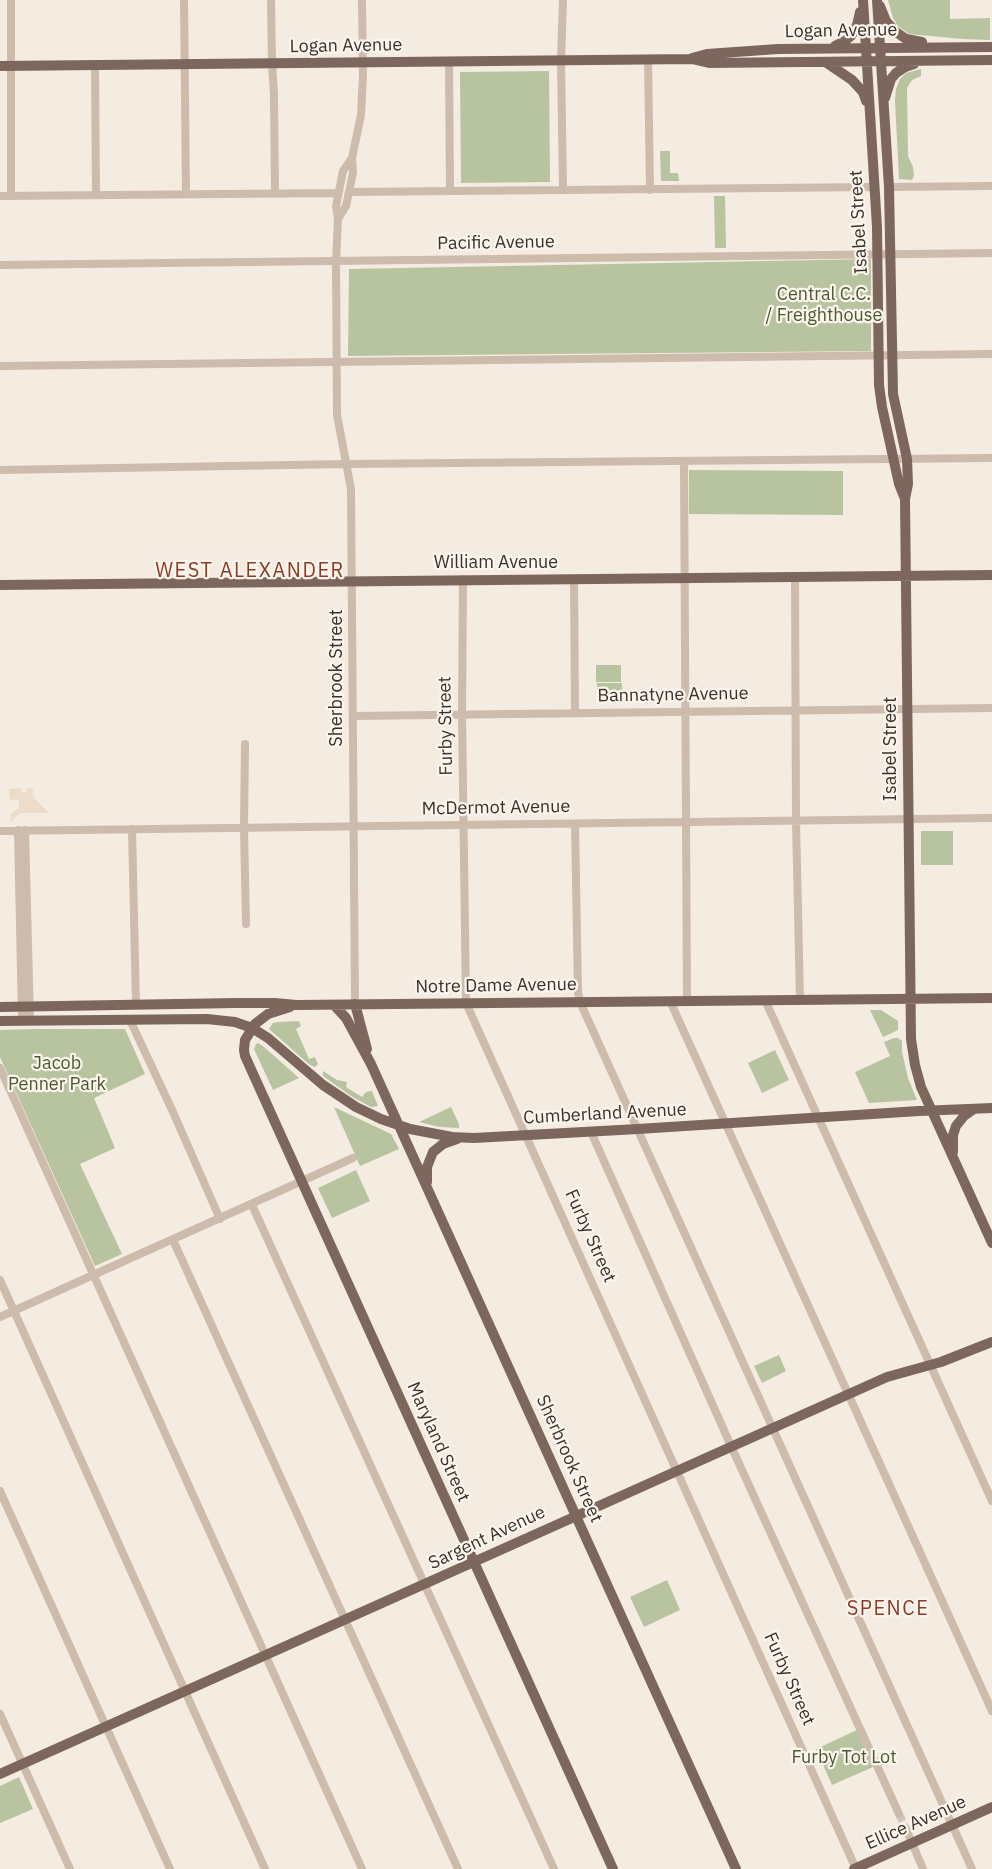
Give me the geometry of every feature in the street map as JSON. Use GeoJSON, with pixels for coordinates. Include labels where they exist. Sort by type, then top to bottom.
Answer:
{"type":"FeatureCollection","features":[{"type":"Feature","properties":{"kind":"main road","name":"Isabel Street"},"geometry":{"type":"LineString","coordinates":[[862,0],[875,187],[879,384],[893,458],[905,499]]}},
{"type":"Feature","properties":{"kind":"main road"},"geometry":{"type":"LineString","coordinates":[[829,48],[845,41],[853,32],[857,25],[862,0]]}},
{"type":"Feature","properties":{"kind":"main road","name":"Isabel Street"},"geometry":{"type":"LineString","coordinates":[[877,1],[890,187],[892,355],[895,406],[907,459],[908,484],[905,499],[911,1039],[915,1065],[932,1110],[992,1243]]}},
{"type":"Feature","properties":{"kind":"main road"},"geometry":{"type":"LineString","coordinates":[[877,1],[890,26],[900,35],[911,41],[952,46]]}},
{"type":"Feature","properties":{"kind":"main road","name":"Logan Avenue"},"geometry":{"type":"LineString","coordinates":[[692,59],[707,54],[778,49],[992,47]]}},
{"type":"Feature","properties":{"kind":"main road","name":"Logan Avenue"},"geometry":{"type":"LineString","coordinates":[[5,66],[648,59],[692,59],[709,63],[992,60]]}},
{"type":"Feature","properties":{"kind":"main road"},"geometry":{"type":"LineString","coordinates":[[824,61],[852,80],[862,92],[868,105]]}},
{"type":"Feature","properties":{"kind":"main road"},"geometry":{"type":"LineString","coordinates":[[884,101],[896,73],[922,61]]}},
{"type":"Feature","properties":{"kind":"main road","name":"William Avenue"},"geometry":{"type":"LineString","coordinates":[[0,585],[992,575]]}},
{"type":"Feature","properties":{"kind":"main road","name":"Notre Dame Avenue"},"geometry":{"type":"LineString","coordinates":[[0,1007],[992,998]]}},
{"type":"Feature","properties":{"kind":"main road","name":"Sherbrook Street"},"geometry":{"type":"LineString","coordinates":[[355,1004],[371,1064]]}},
{"type":"Feature","properties":{"kind":"main road"},"geometry":{"type":"LineString","coordinates":[[0,1021],[207,1018],[227,1020],[252,1028],[268,1014],[296,1005]]}},
{"type":"Feature","properties":{"kind":"main road","name":"Sherbrook Street"},"geometry":{"type":"LineString","coordinates":[[334,1005],[346,1018],[400,1126],[736,1869]]}},
{"type":"Feature","properties":{"kind":"main road","name":"Cumberland Avenue"},"geometry":{"type":"LineString","coordinates":[[252,1028],[276,1044],[341,1098],[364,1112],[400,1126],[460,1138],[992,1108]]}},
{"type":"Feature","properties":{"kind":"main road","name":"Maryland Street"},"geometry":{"type":"LineString","coordinates":[[252,1028],[245,1040],[245,1056],[613,1869]]}},
{"type":"Feature","properties":{"kind":"main road"},"geometry":{"type":"LineString","coordinates":[[953,1158],[952,1143],[956,1126],[974,1109]]}},
{"type":"Feature","properties":{"kind":"main road"},"geometry":{"type":"LineString","coordinates":[[427,1187],[427,1167],[433,1152],[443,1144],[460,1138]]}},
{"type":"Feature","properties":{"kind":"main road","name":"Sargent Avenue"},"geometry":{"type":"LineString","coordinates":[[0,1774],[887,1377],[930,1366],[992,1342]]}},
{"type":"Feature","properties":{"kind":"main road","name":"Ellice Avenue"},"geometry":{"type":"LineString","coordinates":[[855,1869],[992,1807]]}},
{"type":"Feature","properties":{"kind":"street"},"geometry":{"type":"LineString","coordinates":[[11,0],[5,66],[11,196]]}},
{"type":"Feature","properties":{"kind":"street"},"geometry":{"type":"LineString","coordinates":[[184,0],[186,194]]}},
{"type":"Feature","properties":{"kind":"street"},"geometry":{"type":"LineString","coordinates":[[271,0],[274,74],[274,193]]}},
{"type":"Feature","properties":{"kind":"street","name":"Sherbrook Street"},"geometry":{"type":"LineString","coordinates":[[338,219],[346,206],[353,173],[352,158],[361,115],[362,0]]}},
{"type":"Feature","properties":{"kind":"street"},"geometry":{"type":"LineString","coordinates":[[563,0],[561,60],[563,189]]}},
{"type":"Feature","properties":{"kind":"street"},"geometry":{"type":"LineString","coordinates":[[648,59],[650,190]]}},
{"type":"Feature","properties":{"kind":"street"},"geometry":{"type":"LineString","coordinates":[[450,61],[450,190]]}},
{"type":"Feature","properties":{"kind":"street"},"geometry":{"type":"LineString","coordinates":[[95,65],[96,195]]}},
{"type":"Feature","properties":{"kind":"street","name":"Sherbrook Street"},"geometry":{"type":"LineString","coordinates":[[352,158],[343,171],[336,206],[338,219],[336,362],[338,420],[351,489],[355,1004]]}},
{"type":"Feature","properties":{"kind":"street"},"geometry":{"type":"LineString","coordinates":[[890,187],[992,186]]}},
{"type":"Feature","properties":{"kind":"street"},"geometry":{"type":"LineString","coordinates":[[349,192],[875,187]]}},
{"type":"Feature","properties":{"kind":"street"},"geometry":{"type":"LineString","coordinates":[[0,196],[338,193]]}},
{"type":"Feature","properties":{"kind":"street","name":"Pacific Avenue"},"geometry":{"type":"LineString","coordinates":[[0,265],[992,254]]}},
{"type":"Feature","properties":{"kind":"street"},"geometry":{"type":"LineString","coordinates":[[0,366],[992,354]]}},
{"type":"Feature","properties":{"kind":"street"},"geometry":{"type":"LineString","coordinates":[[0,470],[347,464],[992,458]]}},
{"type":"Feature","properties":{"kind":"street"},"geometry":{"type":"LineString","coordinates":[[684,462],[687,1001]]}},
{"type":"Feature","properties":{"kind":"street"},"geometry":{"type":"LineString","coordinates":[[795,577],[796,821],[800,1000]]}},
{"type":"Feature","properties":{"kind":"street","name":"Furby Street"},"geometry":{"type":"LineString","coordinates":[[463,579],[462,714],[466,1003],[855,1869]]}},
{"type":"Feature","properties":{"kind":"street"},"geometry":{"type":"LineString","coordinates":[[574,579],[575,712]]}},
{"type":"Feature","properties":{"kind":"street","name":"Bannatyne Avenue"},"geometry":{"type":"LineString","coordinates":[[353,716],[992,708]]}},
{"type":"Feature","properties":{"kind":"street"},"geometry":{"type":"LineString","coordinates":[[245,744],[246,924]]}},
{"type":"Feature","properties":{"kind":"street","name":"McDermot Avenue"},"geometry":{"type":"LineString","coordinates":[[0,831],[992,818]]}},
{"type":"Feature","properties":{"kind":"street"},"geometry":{"type":"LineString","coordinates":[[575,824],[580,1002],[972,1869]]}},
{"type":"Feature","properties":{"kind":"street"},"geometry":{"type":"LineString","coordinates":[[132,829],[136,1005]]}},
{"type":"Feature","properties":{"kind":"street"},"geometry":{"type":"LineString","coordinates":[[21,830],[26,1020]]}},
{"type":"Feature","properties":{"kind":"street"},"geometry":{"type":"LineString","coordinates":[[765,1000],[992,1501]]}},
{"type":"Feature","properties":{"kind":"street"},"geometry":{"type":"LineString","coordinates":[[670,1001],[992,1711]]}},
{"type":"Feature","properties":{"kind":"street"},"geometry":{"type":"LineString","coordinates":[[130,1020],[220,1219]]}},
{"type":"Feature","properties":{"kind":"street"},"geometry":{"type":"LineString","coordinates":[[0,1068],[362,1869]]}},
{"type":"Feature","properties":{"kind":"street"},"geometry":{"type":"LineString","coordinates":[[591,1132],[899,1814]]}},
{"type":"Feature","properties":{"kind":"street"},"geometry":{"type":"LineString","coordinates":[[0,1317],[353,1158]]}},
{"type":"Feature","properties":{"kind":"street"},"geometry":{"type":"LineString","coordinates":[[252,1205],[554,1869]]}},
{"type":"Feature","properties":{"kind":"street"},"geometry":{"type":"LineString","coordinates":[[173,1240],[458,1869]]}},
{"type":"Feature","properties":{"kind":"street"},"geometry":{"type":"LineString","coordinates":[[0,1281],[265,1869]]}},
{"type":"Feature","properties":{"kind":"street"},"geometry":{"type":"LineString","coordinates":[[0,1491],[171,1869]]}},
{"type":"Feature","properties":{"kind":"street"},"geometry":{"type":"LineString","coordinates":[[0,1714],[70,1869]]}},
{"type":"Feature","properties":{"kind":"street"},"geometry":{"type":"LineString","coordinates":[[907,1831],[923,1869]]}},
{"type":"Feature","properties":{"kind":"green space"},"geometry":{"type":"Polygon","coordinates":[[[888,0],[950,0],[950,19],[990,18],[990,40],[909,34],[898,26],[893,18],[888,0]]]}},
{"type":"Feature","properties":{"kind":"green space"},"geometry":{"type":"Polygon","coordinates":[[[921,69],[921,76],[912,80],[907,88],[908,156],[914,176],[912,180],[899,179],[896,89],[900,79],[906,73],[921,69]]]}},
{"type":"Feature","properties":{"kind":"green space"},"geometry":{"type":"Polygon","coordinates":[[[549,71],[550,182],[461,183],[460,72],[549,71]]]}},
{"type":"Feature","properties":{"kind":"green space"},"geometry":{"type":"Polygon","coordinates":[[[660,151],[670,151],[670,173],[678,173],[679,181],[661,181],[660,151]]]}},
{"type":"Feature","properties":{"kind":"green space"},"geometry":{"type":"Polygon","coordinates":[[[714,196],[725,196],[726,248],[715,248],[714,196]]]}},
{"type":"Feature","properties":{"kind":"green space","name":"Central C.C. / Freighthouse"},"geometry":{"type":"Polygon","coordinates":[[[871,259],[871,351],[348,356],[349,269],[871,259]]]}},
{"type":"Feature","properties":{"kind":"green space"},"geometry":{"type":"Polygon","coordinates":[[[689,470],[843,471],[843,515],[689,514],[689,470]]]}},
{"type":"Feature","properties":{"kind":"green space"},"geometry":{"type":"Polygon","coordinates":[[[596,665],[621,665],[621,682],[596,682],[596,665]]]}},
{"type":"Feature","properties":{"kind":"green space"},"geometry":{"type":"Polygon","coordinates":[[[597,683],[622,683],[622,700],[597,700],[597,683]]]}},
{"type":"Feature","properties":{"kind":"green space"},"geometry":{"type":"Polygon","coordinates":[[[921,831],[953,831],[953,865],[921,865],[921,831]]]}},
{"type":"Feature","properties":{"kind":"green space"},"geometry":{"type":"Polygon","coordinates":[[[870,1010],[881,1010],[898,1021],[898,1030],[883,1037],[870,1010]]]}},
{"type":"Feature","properties":{"kind":"green space"},"geometry":{"type":"Polygon","coordinates":[[[299,1021],[301,1026],[296,1029],[309,1059],[315,1057],[318,1064],[315,1067],[269,1029],[273,1023],[299,1021]]]}},
{"type":"Feature","properties":{"kind":"green space","name":"Jacob Penner Park"},"geometry":{"type":"Polygon","coordinates":[[[125,1029],[145,1074],[94,1098],[115,1148],[80,1164],[122,1254],[95,1266],[0,1057],[0,1030],[125,1029]]]}},
{"type":"Feature","properties":{"kind":"green space"},"geometry":{"type":"Polygon","coordinates":[[[894,1038],[902,1041],[908,1078],[917,1100],[869,1103],[855,1072],[890,1056],[884,1042],[894,1038]]]}},
{"type":"Feature","properties":{"kind":"green space"},"geometry":{"type":"Polygon","coordinates":[[[258,1043],[299,1078],[273,1090],[254,1049],[258,1043]]]}},
{"type":"Feature","properties":{"kind":"green space"},"geometry":{"type":"Polygon","coordinates":[[[775,1050],[789,1080],[762,1093],[748,1063],[775,1050]]]}},
{"type":"Feature","properties":{"kind":"green space"},"geometry":{"type":"Polygon","coordinates":[[[323,1071],[337,1080],[347,1082],[346,1087],[362,1097],[366,1092],[372,1091],[378,1106],[371,1107],[351,1096],[323,1076],[323,1071]]]}},
{"type":"Feature","properties":{"kind":"green space"},"geometry":{"type":"Polygon","coordinates":[[[334,1107],[391,1134],[399,1149],[360,1166],[334,1107]]]}},
{"type":"Feature","properties":{"kind":"green space"},"geometry":{"type":"Polygon","coordinates":[[[451,1107],[459,1128],[440,1127],[419,1122],[451,1107]]]}},
{"type":"Feature","properties":{"kind":"green space"},"geometry":{"type":"Polygon","coordinates":[[[356,1170],[370,1201],[332,1218],[318,1188],[356,1170]]]}},
{"type":"Feature","properties":{"kind":"green space"},"geometry":{"type":"Polygon","coordinates":[[[779,1355],[786,1371],[762,1383],[754,1366],[779,1355]]]}},
{"type":"Feature","properties":{"kind":"green space"},"geometry":{"type":"Polygon","coordinates":[[[667,1580],[680,1610],[644,1627],[630,1597],[667,1580]]]}},
{"type":"Feature","properties":{"kind":"green space","name":"Furby Tot Lot"},"geometry":{"type":"Polygon","coordinates":[[[857,1730],[873,1767],[832,1785],[816,1749],[857,1730]]]}},
{"type":"Feature","properties":{"kind":"green space"},"geometry":{"type":"Polygon","coordinates":[[[19,1777],[33,1809],[0,1823],[0,1786],[19,1777]]]}},
{"type":"Feature","properties":{"kind":"shaded area"},"geometry":{"type":"Polygon","coordinates":[[[21,788],[21,792],[27,792],[27,788],[34,789],[32,794],[35,799],[49,813],[20,813],[10,822],[11,814],[19,808],[19,801],[10,800],[9,789],[21,788]]]}},
{"type":"Feature","properties":{"kind":"tunnel"},"geometry":{"type":"LineString","coordinates":[[899,1814],[907,1831]]}},
{"type":"Feature","properties":{"kind":"district","name":"WEST ALEXANDER"},"geometry":{"type":"Point","coordinates":[250,571]}},
{"type":"Feature","properties":{"kind":"district","name":"SPENCE"},"geometry":{"type":"Point","coordinates":[888,1609]}}]}
